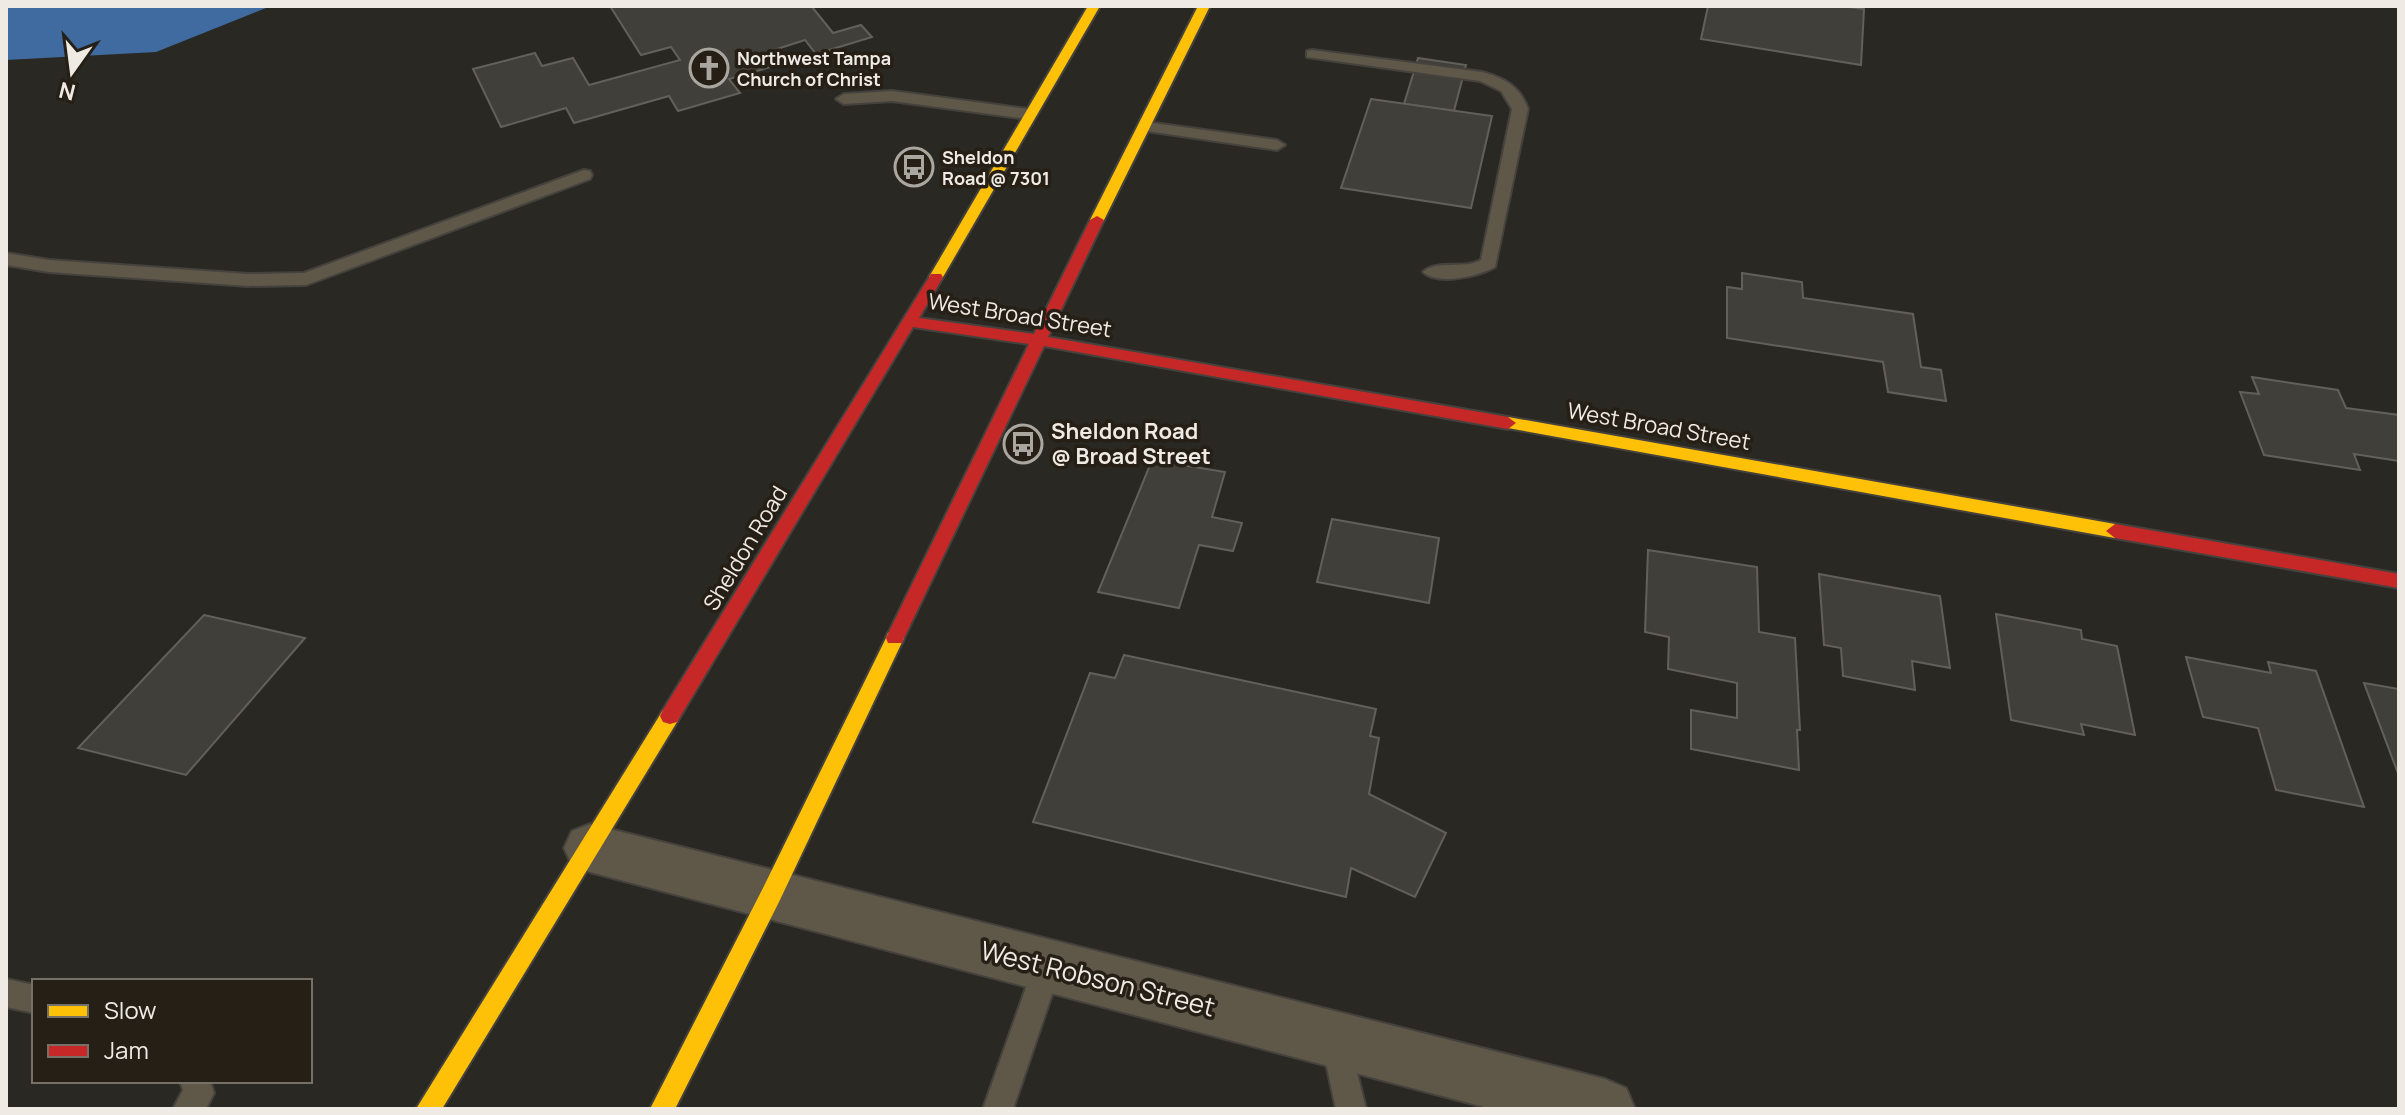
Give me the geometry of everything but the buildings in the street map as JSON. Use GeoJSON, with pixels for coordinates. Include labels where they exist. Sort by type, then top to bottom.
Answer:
{"type":"FeatureCollection","features":[{"type":"Feature","properties":{"kind":"main road","name":"Sheldon Road"},"geometry":{"type":"LineString","coordinates":[[428,1109],[910,322],[1028,114],[1094,6]]}},
{"type":"Feature","properties":{"kind":"main road"},"geometry":{"type":"LineString","coordinates":[[662,1109],[771,895],[1038,340],[1204,6]]}},
{"type":"Feature","properties":{"kind":"main road","name":"West Broad Street"},"geometry":{"type":"LineString","coordinates":[[910,322],[1038,340],[2399,581]]}},
{"type":"Feature","properties":{"kind":"street","name":"West Robson Street"},"geometry":{"type":"LineString","coordinates":[[590,848],[1605,1109]]}},
{"type":"Feature","properties":{"kind":"lane"},"geometry":{"type":"LineString","coordinates":[[1312,54],[1482,77],[1504,84],[1516,97],[1520,109],[1489,263],[1473,272],[1432,272]]}},
{"type":"Feature","properties":{"kind":"lane"},"geometry":{"type":"LineString","coordinates":[[844,99],[892,96],[1028,114]]}},
{"type":"Feature","properties":{"kind":"lane"},"geometry":{"type":"LineString","coordinates":[[1146,127],[1277,145]]}},
{"type":"Feature","properties":{"kind":"lane"},"geometry":{"type":"LineString","coordinates":[[6,259],[49,266],[248,280],[306,279],[584,175]]}},
{"type":"Feature","properties":{"kind":"lane"},"geometry":{"type":"LineString","coordinates":[[998,1109],[1048,965]]}},
{"type":"Feature","properties":{"kind":"lane"},"geometry":{"type":"LineString","coordinates":[[6,993],[32,999]]}},
{"type":"Feature","properties":{"kind":"lane"},"geometry":{"type":"LineString","coordinates":[[1334,1039],[1351,1109]]}},
{"type":"Feature","properties":{"kind":"lane"},"geometry":{"type":"LineString","coordinates":[[188,1109],[199,1093],[196,1083]]}},
{"type":"Feature","properties":{"kind":"water"},"geometry":{"type":"Polygon","coordinates":[[[271,6],[156,52],[6,60],[6,7],[271,6]]]}},
{"type":"Feature","properties":{"kind":"traffic: slow"},"geometry":{"type":"LineString","coordinates":[[936,277],[1094,6]]}},
{"type":"Feature","properties":{"kind":"traffic: slow"},"geometry":{"type":"LineString","coordinates":[[1097,220],[1204,6]]}},
{"type":"Feature","properties":{"kind":"traffic: slow"},"geometry":{"type":"LineString","coordinates":[[1508,423],[2115,531]]}},
{"type":"Feature","properties":{"kind":"traffic: slow"},"geometry":{"type":"LineString","coordinates":[[662,1109],[771,895],[895,638]]}},
{"type":"Feature","properties":{"kind":"traffic: slow"},"geometry":{"type":"LineString","coordinates":[[428,1109],[670,716]]}},
{"type":"Feature","properties":{"kind":"traffic: jam"},"geometry":{"type":"LineString","coordinates":[[895,638],[1097,220]]}},
{"type":"Feature","properties":{"kind":"traffic: jam"},"geometry":{"type":"LineString","coordinates":[[670,716],[936,277]]}},
{"type":"Feature","properties":{"kind":"traffic: jam"},"geometry":{"type":"LineString","coordinates":[[910,322],[1038,340],[1508,423]]}},
{"type":"Feature","properties":{"kind":"traffic: jam"},"geometry":{"type":"LineString","coordinates":[[2115,531],[2399,581]]}},
{"type":"Feature","properties":{"kind":"place","name":"Northwest Tampa Church of Christ"},"geometry":{"type":"Point","coordinates":[709,68]}},
{"type":"Feature","properties":{"kind":"place","name":"Sheldon Road @ 7301"},"geometry":{"type":"Point","coordinates":[914,167]}},
{"type":"Feature","properties":{"kind":"place","name":"Sheldon Road @ Broad Street"},"geometry":{"type":"Point","coordinates":[1023,444]}}]}
